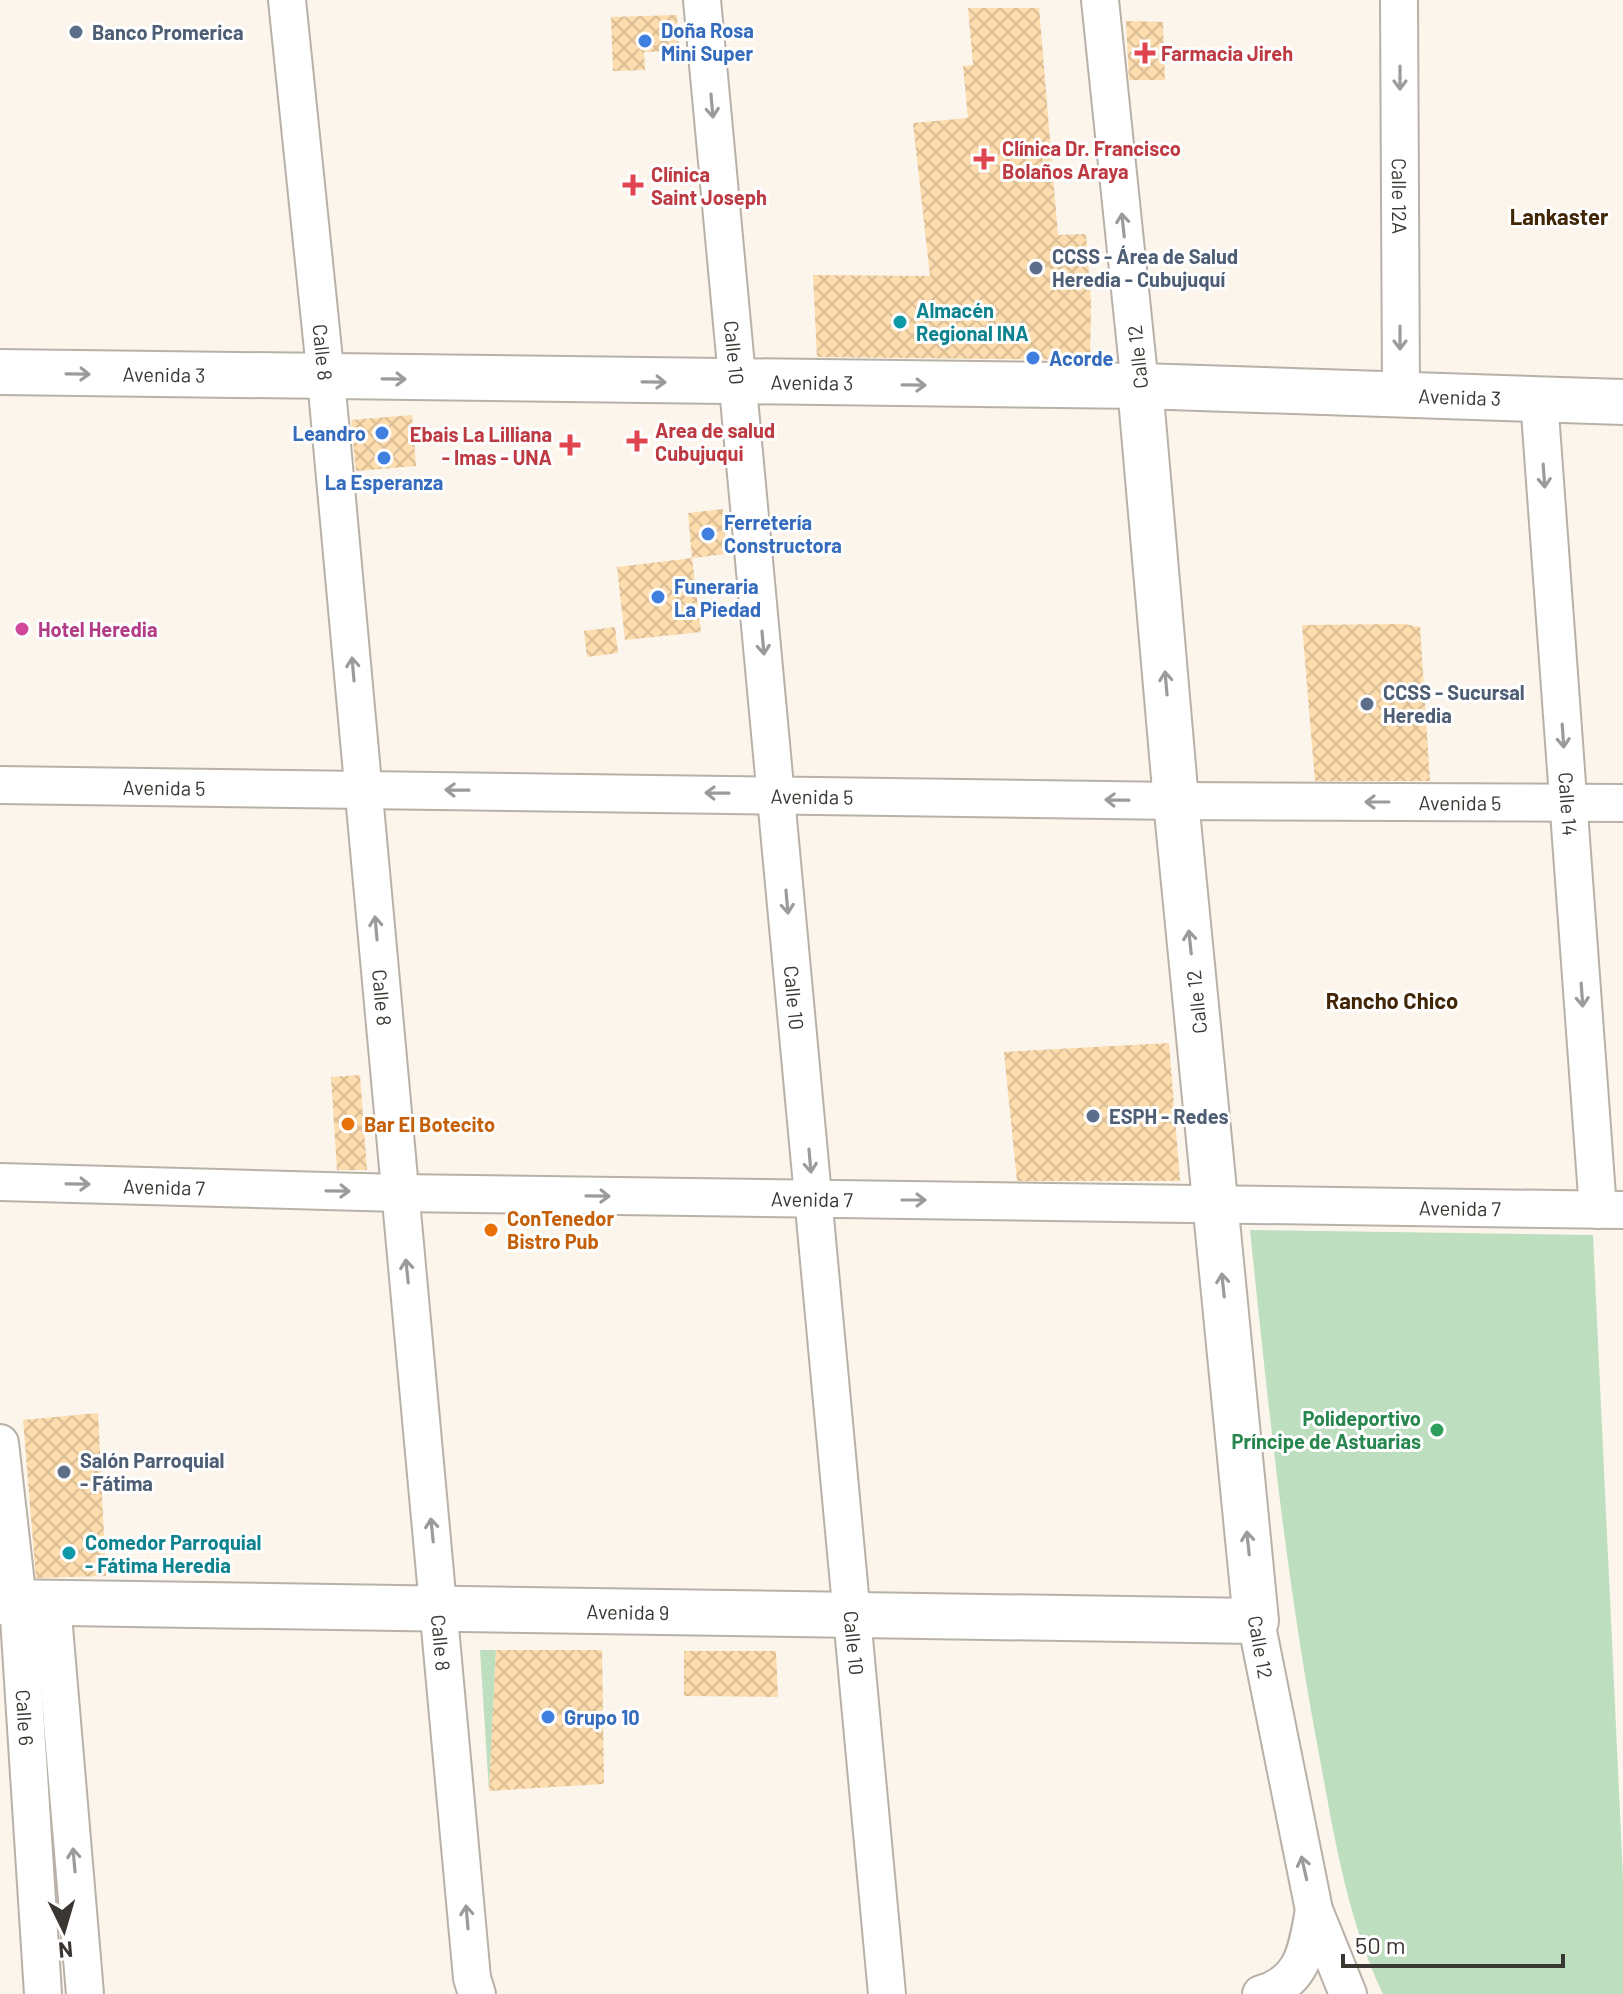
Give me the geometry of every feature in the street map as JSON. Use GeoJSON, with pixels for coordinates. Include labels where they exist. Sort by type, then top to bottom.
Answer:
{"type":"FeatureCollection","features":[{"type":"Feature","properties":{"kind":"street","name":"Calle 8"},"geometry":{"type":"LineString","coordinates":[[287,0],[326,379],[472,1978],[477,1994]]}},
{"type":"Feature","properties":{"kind":"street","name":"Calle 10"},"geometry":{"type":"LineString","coordinates":[[702,0],[887,1994]]}},
{"type":"Feature","properties":{"kind":"street","name":"Calle 12"},"geometry":{"type":"LineString","coordinates":[[1100,0],[1140,386],[1176,801],[1256,1621],[1314,1910],[1348,1994]]}},
{"type":"Feature","properties":{"kind":"street","name":"Calle 12A"},"geometry":{"type":"LineString","coordinates":[[1399,0],[1401,394]]}},
{"type":"Feature","properties":{"kind":"street","name":"Avenida 3"},"geometry":{"type":"LineString","coordinates":[[0,372],[326,379],[1140,386],[1623,402]]}},
{"type":"Feature","properties":{"kind":"street","name":"Calle 14"},"geometry":{"type":"LineString","coordinates":[[1539,399],[1568,803],[1610,1210]]}},
{"type":"Feature","properties":{"kind":"street","name":"Avenida 5"},"geometry":{"type":"LineString","coordinates":[[0,785],[777,793],[1176,801],[1623,803]]}},
{"type":"Feature","properties":{"kind":"street","name":"Avenida 7"},"geometry":{"type":"LineString","coordinates":[[0,1182],[399,1193],[813,1200],[1215,1202],[1610,1210]]}},
{"type":"Feature","properties":{"kind":"street","name":"Calle 6"},"geometry":{"type":"LineString","coordinates":[[0,1443],[85,1994]]}},
{"type":"Feature","properties":{"kind":"street","name":"Avenida 9"},"geometry":{"type":"LineString","coordinates":[[23,1602],[1256,1621]]}},
{"type":"Feature","properties":{"kind":"street","name":"Calle 6"},"geometry":{"type":"LineString","coordinates":[[23,1602],[43,1994]]}},
{"type":"Feature","properties":{"kind":"street"},"geometry":{"type":"LineString","coordinates":[[1261,1994],[1276,1990],[1304,1962],[1314,1910]]}},
{"type":"Feature","properties":{"kind":"green space","name":"Polideportivo Príncipe de Astuarias"},"geometry":{"type":"Polygon","coordinates":[[[1250,1230],[1593,1235],[1623,1877],[1623,1994],[1383,1994],[1360,1936],[1343,1876],[1307,1689],[1279,1492],[1250,1230]]]}},
{"type":"Feature","properties":{"kind":"green space"},"geometry":{"type":"Polygon","coordinates":[[[480,1650],[496,1650],[489,1791],[480,1650]]]}},
{"type":"Feature","properties":{"kind":"building","name":"Clínica Dr. Francisco Bolaños Araya"},"geometry":{"type":"Polygon","coordinates":[[[968,8],[1039,8],[1058,235],[1086,234],[1091,303],[1090,360],[817,357],[813,275],[930,276],[913,123],[968,118],[963,66],[973,65],[968,8]]]}},
{"type":"Feature","properties":{"kind":"building","name":"Doña Rosa Mini Super"},"geometry":{"type":"Polygon","coordinates":[[[677,15],[679,51],[644,52],[645,70],[613,71],[611,17],[677,15]]]}},
{"type":"Feature","properties":{"kind":"building","name":"Farmacia Jireh"},"geometry":{"type":"Polygon","coordinates":[[[1126,21],[1163,22],[1165,80],[1129,80],[1126,21]]]}},
{"type":"Feature","properties":{"kind":"building"},"geometry":{"type":"Polygon","coordinates":[[[412,415],[416,466],[356,471],[351,420],[412,415]]]}},
{"type":"Feature","properties":{"kind":"building","name":"Ferretería Constructora"},"geometry":{"type":"Polygon","coordinates":[[[723,509],[727,554],[692,558],[688,513],[723,509]]]}},
{"type":"Feature","properties":{"kind":"building","name":"Funeraria La Piedad"},"geometry":{"type":"Polygon","coordinates":[[[692,558],[701,632],[625,640],[617,567],[692,558]]]}},
{"type":"Feature","properties":{"kind":"building","name":"CCSS - Sucursal Heredia"},"geometry":{"type":"Polygon","coordinates":[[[1404,624],[1420,627],[1430,781],[1315,781],[1302,625],[1404,624]]]}},
{"type":"Feature","properties":{"kind":"building"},"geometry":{"type":"Polygon","coordinates":[[[615,627],[618,653],[587,657],[584,631],[615,627]]]}},
{"type":"Feature","properties":{"kind":"building","name":"ESPH - Redes"},"geometry":{"type":"Polygon","coordinates":[[[1169,1043],[1180,1181],[1017,1181],[1004,1052],[1169,1043]]]}},
{"type":"Feature","properties":{"kind":"building","name":"Bar El Botecito"},"geometry":{"type":"Polygon","coordinates":[[[360,1075],[367,1170],[337,1170],[331,1077],[360,1075]]]}},
{"type":"Feature","properties":{"kind":"building","name":"Salón Parroquial - Fátima"},"geometry":{"type":"Polygon","coordinates":[[[98,1413],[106,1576],[36,1578],[23,1420],[98,1413]]]}},
{"type":"Feature","properties":{"kind":"building","name":"Grupo 10"},"geometry":{"type":"Polygon","coordinates":[[[496,1650],[602,1650],[604,1784],[489,1791],[496,1650]]]}},
{"type":"Feature","properties":{"kind":"building","name":"Grupo 10"},"geometry":{"type":"Polygon","coordinates":[[[684,1651],[776,1651],[778,1697],[684,1696],[684,1651]]]}},
{"type":"Feature","properties":{"kind":"place","name":"Banco Promerica"},"geometry":{"type":"Point","coordinates":[76,32]}},
{"type":"Feature","properties":{"kind":"place","name":"Doña Rosa Mini Super"},"geometry":{"type":"Point","coordinates":[645,41]}},
{"type":"Feature","properties":{"kind":"place","name":"Farmacia Jireh"},"geometry":{"type":"Point","coordinates":[1145,53]}},
{"type":"Feature","properties":{"kind":"place","name":"Clínica Dr. Francisco Bolaños Araya"},"geometry":{"type":"Point","coordinates":[984,159]}},
{"type":"Feature","properties":{"kind":"place","name":"Clínica Saint Joseph"},"geometry":{"type":"Point","coordinates":[633,185]}},
{"type":"Feature","properties":{"kind":"place","name":"CCSS - Área de Salud Heredia - Cubujuquí"},"geometry":{"type":"Point","coordinates":[1036,268]}},
{"type":"Feature","properties":{"kind":"place","name":"Almacén Regional INA"},"geometry":{"type":"Point","coordinates":[900,322]}},
{"type":"Feature","properties":{"kind":"place","name":"Acorde"},"geometry":{"type":"Point","coordinates":[1033,358]}},
{"type":"Feature","properties":{"kind":"place","name":"Leandro"},"geometry":{"type":"Point","coordinates":[382,433]}},
{"type":"Feature","properties":{"kind":"place","name":"Area de salud Cubujuqui"},"geometry":{"type":"Point","coordinates":[637,441]}},
{"type":"Feature","properties":{"kind":"place","name":"Ebais La Lilliana - Imas - UNA"},"geometry":{"type":"Point","coordinates":[570,445]}},
{"type":"Feature","properties":{"kind":"place","name":"La Esperanza"},"geometry":{"type":"Point","coordinates":[384,458]}},
{"type":"Feature","properties":{"kind":"place","name":"Ferretería Constructora"},"geometry":{"type":"Point","coordinates":[708,534]}},
{"type":"Feature","properties":{"kind":"place","name":"Funeraria La Piedad"},"geometry":{"type":"Point","coordinates":[658,597]}},
{"type":"Feature","properties":{"kind":"place","name":"Hotel Heredia"},"geometry":{"type":"Point","coordinates":[22,629]}},
{"type":"Feature","properties":{"kind":"place","name":"CCSS - Sucursal Heredia"},"geometry":{"type":"Point","coordinates":[1367,704]}},
{"type":"Feature","properties":{"kind":"place","name":"ESPH - Redes"},"geometry":{"type":"Point","coordinates":[1093,1116]}},
{"type":"Feature","properties":{"kind":"place","name":"Bar El Botecito"},"geometry":{"type":"Point","coordinates":[348,1124]}},
{"type":"Feature","properties":{"kind":"place","name":"ConTenedor Bistro Pub"},"geometry":{"type":"Point","coordinates":[491,1230]}},
{"type":"Feature","properties":{"kind":"place","name":"Polideportivo Príncipe de Astuarias"},"geometry":{"type":"Point","coordinates":[1437,1430]}},
{"type":"Feature","properties":{"kind":"place","name":"Salón Parroquial - Fátima"},"geometry":{"type":"Point","coordinates":[64,1472]}},
{"type":"Feature","properties":{"kind":"place","name":"Comedor Parroquial - Fátima Heredia"},"geometry":{"type":"Point","coordinates":[69,1553]}},
{"type":"Feature","properties":{"kind":"place","name":"Grupo 10"},"geometry":{"type":"Point","coordinates":[548,1717]}},
{"type":"Feature","properties":{"kind":"district","name":"Lankaster"},"geometry":{"type":"Point","coordinates":[1559,216]}},
{"type":"Feature","properties":{"kind":"district","name":"Rancho Chico"},"geometry":{"type":"Point","coordinates":[1392,1000]}}]}
